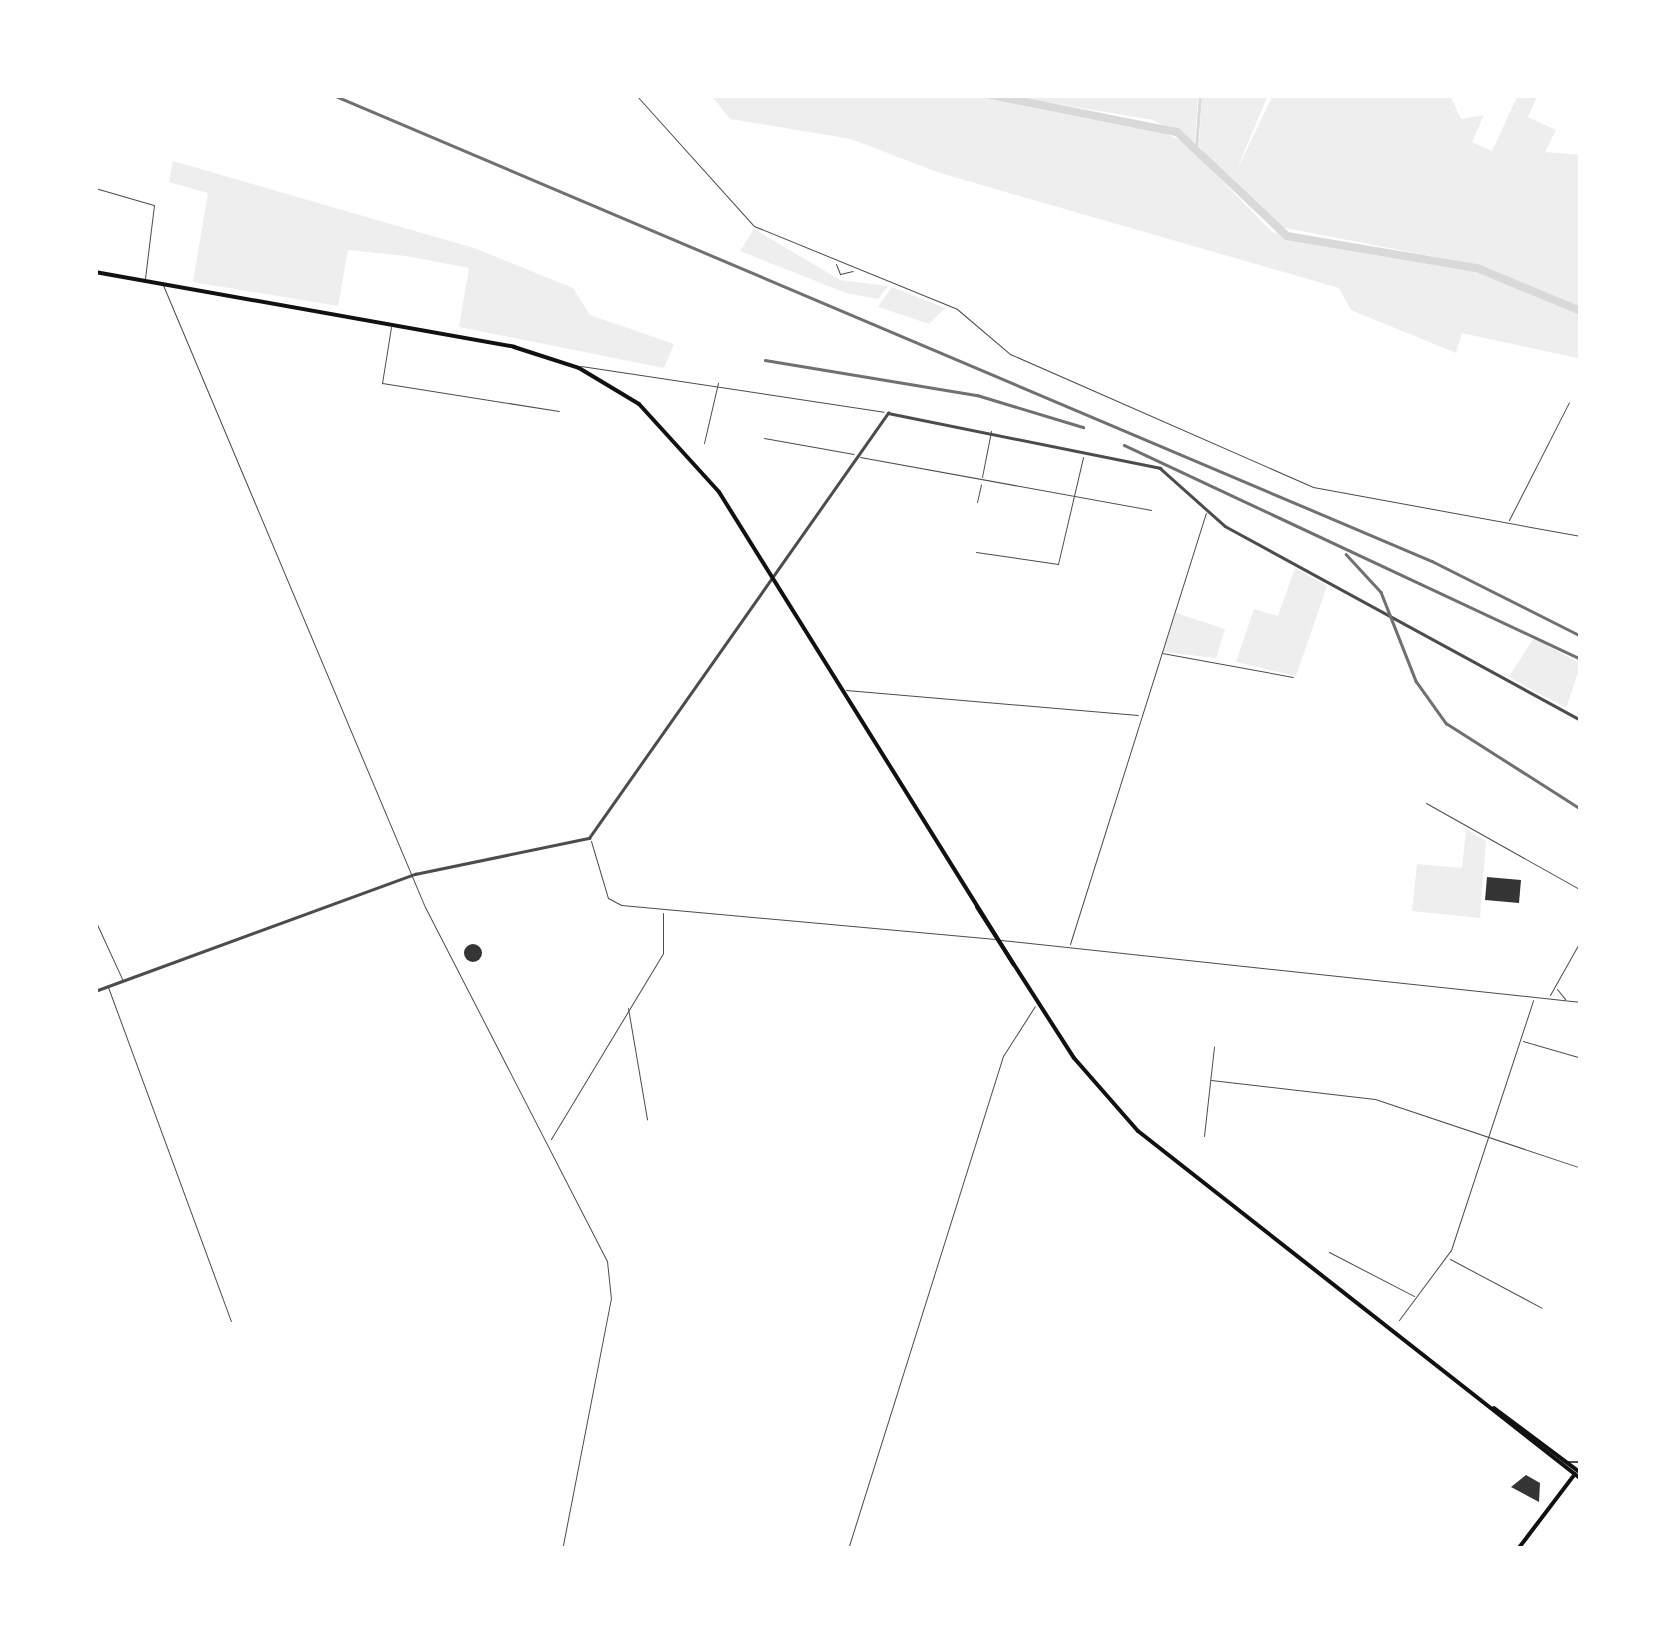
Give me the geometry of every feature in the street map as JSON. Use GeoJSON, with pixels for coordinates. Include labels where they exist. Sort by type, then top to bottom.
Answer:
{"type":"FeatureCollection","features":[{"type":"Feature","properties":{"kind":"main road"},"geometry":{"type":"LineString","coordinates":[[95,272],[391,325],[578,368],[681,442],[773,578],[1038,1003],[1102,1093],[1164,1154],[1486,1404],[1580,1471]]}},
{"type":"Feature","properties":{"kind":"main road"},"geometry":{"type":"LineString","coordinates":[[1486,1404],[1580,1471]]}},
{"type":"Feature","properties":{"kind":"main road"},"geometry":{"type":"LineString","coordinates":[[1518,1549],[1580,1471]]}},
{"type":"Feature","properties":{"kind":"street"},"geometry":{"type":"LineString","coordinates":[[636,95],[754,226],[853,271],[957,309],[1010,354],[1313,486],[1581,536]]}},
{"type":"Feature","properties":{"kind":"street"},"geometry":{"type":"LineString","coordinates":[[95,188],[154,205],[144,281]]}},
{"type":"Feature","properties":{"kind":"street"},"geometry":{"type":"LineString","coordinates":[[836,264],[840,274],[853,271]]}},
{"type":"Feature","properties":{"kind":"street"},"geometry":{"type":"LineString","coordinates":[[163,284],[415,874],[548,1140],[612,1286],[562,1549]]}},
{"type":"Feature","properties":{"kind":"street"},"geometry":{"type":"LineString","coordinates":[[391,325],[382,383],[559,410]]}},
{"type":"Feature","properties":{"kind":"street"},"geometry":{"type":"LineString","coordinates":[[578,368],[636,369],[718,383],[1085,449],[1164,470],[1206,513],[1581,720]]}},
{"type":"Feature","properties":{"kind":"street"},"geometry":{"type":"LineString","coordinates":[[704,443],[718,383]]}},
{"type":"Feature","properties":{"kind":"street"},"geometry":{"type":"LineString","coordinates":[[1509,523],[1569,402]]}},
{"type":"Feature","properties":{"kind":"street"},"geometry":{"type":"LineString","coordinates":[[95,991],[415,874],[590,838],[888,413]]}},
{"type":"Feature","properties":{"kind":"street"},"geometry":{"type":"LineString","coordinates":[[977,502],[991,432]]}},
{"type":"Feature","properties":{"kind":"street"},"geometry":{"type":"LineString","coordinates":[[764,438],[1152,510]]}},
{"type":"Feature","properties":{"kind":"street"},"geometry":{"type":"LineString","coordinates":[[976,552],[1058,564],[1085,449]]}},
{"type":"Feature","properties":{"kind":"street"},"geometry":{"type":"LineString","coordinates":[[1069,946],[1206,513]]}},
{"type":"Feature","properties":{"kind":"street"},"geometry":{"type":"LineString","coordinates":[[1159,653],[1292,677]]}},
{"type":"Feature","properties":{"kind":"street"},"geometry":{"type":"LineString","coordinates":[[843,690],[1142,715]]}},
{"type":"Feature","properties":{"kind":"street"},"geometry":{"type":"LineString","coordinates":[[1426,803],[1581,890]]}},
{"type":"Feature","properties":{"kind":"street"},"geometry":{"type":"LineString","coordinates":[[590,838],[608,898],[662,910],[1069,946],[1581,1002]]}},
{"type":"Feature","properties":{"kind":"street"},"geometry":{"type":"LineString","coordinates":[[548,1140],[627,1005],[663,953],[662,910]]}},
{"type":"Feature","properties":{"kind":"street"},"geometry":{"type":"LineString","coordinates":[[95,920],[123,981]]}},
{"type":"Feature","properties":{"kind":"street"},"geometry":{"type":"LineString","coordinates":[[1548,998],[1581,940]]}},
{"type":"Feature","properties":{"kind":"street"},"geometry":{"type":"LineString","coordinates":[[108,986],[231,1322]]}},
{"type":"Feature","properties":{"kind":"street"},"geometry":{"type":"LineString","coordinates":[[1556,986],[1567,1000]]}},
{"type":"Feature","properties":{"kind":"street"},"geometry":{"type":"LineString","coordinates":[[1400,1320],[1447,1257],[1534,997]]}},
{"type":"Feature","properties":{"kind":"street"},"geometry":{"type":"LineString","coordinates":[[848,1549],[1003,1056],[1038,1003]]}},
{"type":"Feature","properties":{"kind":"street"},"geometry":{"type":"LineString","coordinates":[[627,1005],[647,1118]]}},
{"type":"Feature","properties":{"kind":"street"},"geometry":{"type":"LineString","coordinates":[[1520,1040],[1581,1058]]}},
{"type":"Feature","properties":{"kind":"street"},"geometry":{"type":"LineString","coordinates":[[1204,1136],[1214,1047]]}},
{"type":"Feature","properties":{"kind":"street"},"geometry":{"type":"LineString","coordinates":[[1211,1080],[1375,1099],[1581,1168]]}},
{"type":"Feature","properties":{"kind":"street"},"geometry":{"type":"LineString","coordinates":[[1329,1252],[1417,1297]]}},
{"type":"Feature","properties":{"kind":"street"},"geometry":{"type":"LineString","coordinates":[[1447,1257],[1542,1308]]}},
{"type":"Feature","properties":{"kind":"shaded area"},"geometry":{"type":"Polygon","coordinates":[[[711,95],[969,95],[1147,124],[1185,143],[1272,232],[1475,271],[1581,314],[1581,359],[1462,333],[1456,353],[1351,310],[1339,288],[940,173],[851,139],[730,119],[711,95]]]}},
{"type":"Feature","properties":{"kind":"shaded area"},"geometry":{"type":"Polygon","coordinates":[[[1004,95],[1198,95],[1195,142],[1153,120],[1004,95]]]}},
{"type":"Feature","properties":{"kind":"shaded area"},"geometry":{"type":"Polygon","coordinates":[[[1202,95],[1268,95],[1235,174],[1273,95],[1450,95],[1461,119],[1484,115],[1472,142],[1492,151],[1518,95],[1538,95],[1528,117],[1556,130],[1545,152],[1581,155],[1581,308],[1472,264],[1270,225],[1199,146],[1202,95]]]}},
{"type":"Feature","properties":{"kind":"shaded area"},"geometry":{"type":"Polygon","coordinates":[[[173,161],[474,248],[573,288],[590,315],[674,344],[664,368],[459,327],[469,268],[406,256],[348,250],[338,306],[193,282],[208,193],[169,182],[173,161]]]}},
{"type":"Feature","properties":{"kind":"shaded area"},"geometry":{"type":"Polygon","coordinates":[[[754,229],[840,280],[888,286],[878,299],[846,293],[740,251],[754,229]]]}},
{"type":"Feature","properties":{"kind":"shaded area"},"geometry":{"type":"Polygon","coordinates":[[[892,287],[945,308],[929,324],[878,307],[892,287]]]}},
{"type":"Feature","properties":{"kind":"shaded area"},"geometry":{"type":"Polygon","coordinates":[[[1295,568],[1327,586],[1296,676],[1236,662],[1254,609],[1278,616],[1295,568]]]}},
{"type":"Feature","properties":{"kind":"shaded area"},"geometry":{"type":"Polygon","coordinates":[[[1176,613],[1225,629],[1216,658],[1163,652],[1176,613]]]}},
{"type":"Feature","properties":{"kind":"shaded area"},"geometry":{"type":"Polygon","coordinates":[[[1534,638],[1581,664],[1566,708],[1509,677],[1534,638]]]}},
{"type":"Feature","properties":{"kind":"shaded area"},"geometry":{"type":"Polygon","coordinates":[[[1466,829],[1486,841],[1480,918],[1412,911],[1417,864],[1462,868],[1466,829]]]}},
{"type":"Feature","properties":{"kind":"building"},"geometry":{"type":"Polygon","coordinates":[[[1487,877],[1521,880],[1519,903],[1485,900],[1487,877]]]}},
{"type":"Feature","properties":{"kind":"building"},"geometry":{"type":"Polygon","coordinates":[[[473,944],[480,946],[480,960],[473,962],[466,960],[464,953],[466,946],[473,944]]]}},
{"type":"Feature","properties":{"kind":"building"},"geometry":{"type":"Polygon","coordinates":[[[1526,1475],[1540,1483],[1539,1502],[1511,1487],[1526,1475]]]}},
{"type":"Feature","properties":{"kind":"waterway"},"geometry":{"type":"LineString","coordinates":[[991,95],[1177,132],[1287,236],[1477,268],[1581,311]]}},
{"type":"Feature","properties":{"kind":"waterway"},"geometry":{"type":"LineString","coordinates":[[1196,149],[1200,95]]}},
{"type":"Feature","properties":{"kind":"railway"},"geometry":{"type":"LineString","coordinates":[[333,95],[1432,561],[1581,636]]}},
{"type":"Feature","properties":{"kind":"railway"},"geometry":{"type":"LineString","coordinates":[[765,360],[977,395],[1083,427]]}},
{"type":"Feature","properties":{"kind":"railway"},"geometry":{"type":"LineString","coordinates":[[1124,445],[1581,659]]}},
{"type":"Feature","properties":{"kind":"railway"},"geometry":{"type":"LineString","coordinates":[[1346,554],[1381,592],[1416,681],[1446,723],[1581,809]]}}]}
